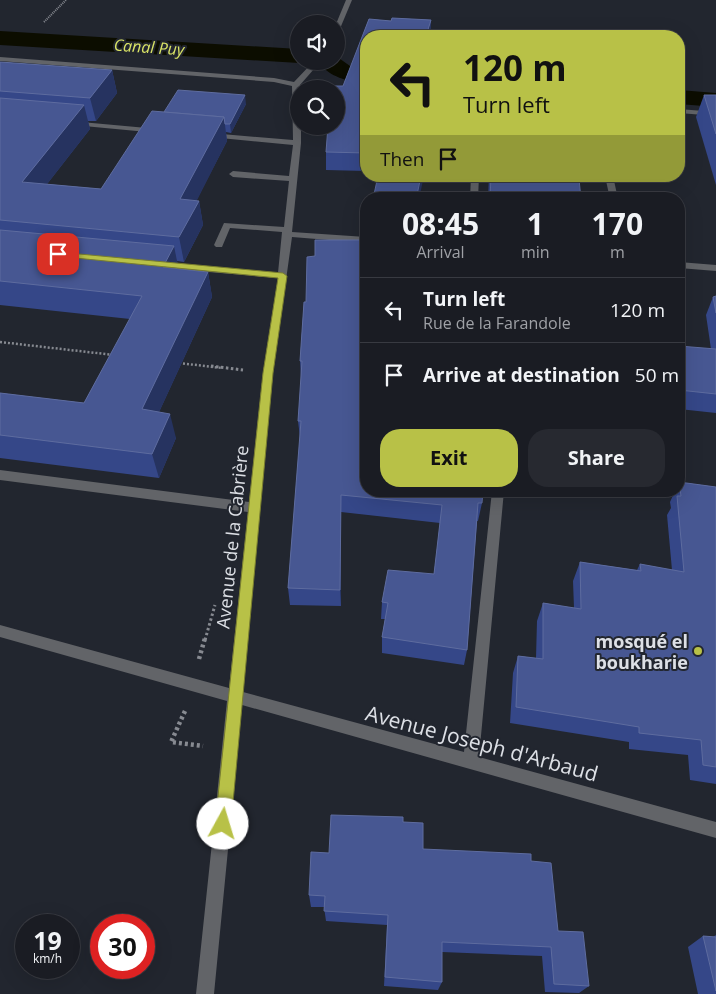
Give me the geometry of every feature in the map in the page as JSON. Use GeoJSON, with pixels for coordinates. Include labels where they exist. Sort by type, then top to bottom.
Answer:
{"type":"FeatureCollection","features":[{"type":"Feature","properties":{"kind":"street"},"geometry":{"type":"LineString","coordinates":[[343,15],[349,0]]}},
{"type":"Feature","properties":{"kind":"street"},"geometry":{"type":"LineString","coordinates":[[0,59],[274,80],[290,84]]}},
{"type":"Feature","properties":{"kind":"street"},"geometry":{"type":"LineString","coordinates":[[301,80],[310,70]]}},
{"type":"Feature","properties":{"kind":"street"},"geometry":{"type":"LineString","coordinates":[[685,111],[716,114]]}},
{"type":"Feature","properties":{"kind":"street"},"geometry":{"type":"LineString","coordinates":[[59,122],[168,132]]}},
{"type":"Feature","properties":{"kind":"street"},"geometry":{"type":"LineString","coordinates":[[198,134],[297,143]]}},
{"type":"Feature","properties":{"kind":"street","name":"Avenue de la Cabrière"},"geometry":{"type":"LineString","coordinates":[[205,994],[268,373],[283,276],[297,135]]}},
{"type":"Feature","properties":{"kind":"street"},"geometry":{"type":"LineString","coordinates":[[233,174],[293,179]]}},
{"type":"Feature","properties":{"kind":"street"},"geometry":{"type":"LineString","coordinates":[[218,245],[227,225],[360,239]]}},
{"type":"Feature","properties":{"kind":"street"},"geometry":{"type":"LineString","coordinates":[[154,264],[283,276]]}},
{"type":"Feature","properties":{"kind":"street"},"geometry":{"type":"LineString","coordinates":[[685,265],[716,268]]}},
{"type":"Feature","properties":{"kind":"street"},"geometry":{"type":"LineString","coordinates":[[0,475],[255,508]]}},
{"type":"Feature","properties":{"kind":"street"},"geometry":{"type":"LineString","coordinates":[[471,761],[497,497]]}},
{"type":"Feature","properties":{"kind":"street","name":"Avenue Joseph d'Arbaud"},"geometry":{"type":"LineString","coordinates":[[0,631],[716,830]]}},
{"type":"Feature","properties":{"kind":"path"},"geometry":{"type":"LineString","coordinates":[[44,22],[66,0]]}},
{"type":"Feature","properties":{"kind":"path"},"geometry":{"type":"LineString","coordinates":[[0,342],[116,355]]}},
{"type":"Feature","properties":{"kind":"path"},"geometry":{"type":"LineString","coordinates":[[174,362],[268,373]]}},
{"type":"Feature","properties":{"kind":"building"},"geometry":{"type":"Polygon","coordinates":[[[392,18],[431,20],[428,30],[365,30],[369,19],[391,21],[392,18]]]}},
{"type":"Feature","properties":{"kind":"building"},"geometry":{"type":"Polygon","coordinates":[[[360,42],[360,153],[326,152],[327,135],[345,135],[345,81],[360,42]]]}},
{"type":"Feature","properties":{"kind":"building"},"geometry":{"type":"Polygon","coordinates":[[[0,62],[112,70],[90,98],[0,91],[0,62]]]}},
{"type":"Feature","properties":{"kind":"building"},"geometry":{"type":"Polygon","coordinates":[[[178,90],[245,95],[230,124],[225,124],[224,117],[164,112],[178,90]]]}},
{"type":"Feature","properties":{"kind":"building"},"geometry":{"type":"Polygon","coordinates":[[[704,95],[716,95],[716,134],[704,95]]]}},
{"type":"Feature","properties":{"kind":"building"},"geometry":{"type":"Polygon","coordinates":[[[0,98],[84,105],[22,182],[101,189],[152,111],[224,117],[180,199],[199,201],[179,237],[0,220],[0,98]]]}},
{"type":"Feature","properties":{"kind":"building"},"geometry":{"type":"Polygon","coordinates":[[[377,182],[420,182],[418,192],[375,192],[377,182]]]}},
{"type":"Feature","properties":{"kind":"building"},"geometry":{"type":"Polygon","coordinates":[[[491,182],[579,182],[580,192],[490,192],[491,182]]]}},
{"type":"Feature","properties":{"kind":"building"},"geometry":{"type":"Polygon","coordinates":[[[0,230],[174,246],[163,267],[208,272],[142,409],[170,414],[152,454],[0,435],[0,393],[84,403],[142,296],[0,281],[0,230]]]}},
{"type":"Feature","properties":{"kind":"building"},"geometry":{"type":"Polygon","coordinates":[[[315,240],[360,240],[360,497],[341,495],[340,590],[288,588],[301,421],[298,421],[302,361],[300,361],[304,302],[306,302],[307,257],[315,256],[315,240]]]}},
{"type":"Feature","properties":{"kind":"building"},"geometry":{"type":"Polygon","coordinates":[[[716,296],[716,313],[713,297],[716,296]]]}},
{"type":"Feature","properties":{"kind":"building"},"geometry":{"type":"Polygon","coordinates":[[[685,346],[716,349],[716,394],[685,391],[685,346]]]}},
{"type":"Feature","properties":{"kind":"building"},"geometry":{"type":"Polygon","coordinates":[[[685,483],[716,487],[716,767],[703,765],[701,740],[639,733],[639,727],[516,707],[518,656],[543,659],[543,603],[581,609],[580,562],[641,571],[640,564],[684,572],[677,497],[685,497],[685,483]]]}},
{"type":"Feature","properties":{"kind":"building"},"geometry":{"type":"Polygon","coordinates":[[[361,497],[482,497],[482,503],[478,503],[467,650],[382,637],[388,603],[382,602],[388,570],[434,574],[442,505],[361,497]]]}},
{"type":"Feature","properties":{"kind":"building"},"geometry":{"type":"Polygon","coordinates":[[[331,815],[403,817],[403,822],[423,823],[423,849],[531,854],[531,861],[551,863],[558,931],[583,932],[589,986],[554,984],[551,947],[442,942],[442,982],[385,977],[388,915],[324,911],[325,896],[309,895],[311,852],[329,853],[331,815]]]}},
{"type":"Feature","properties":{"kind":"building"},"geometry":{"type":"Polygon","coordinates":[[[703,936],[716,937],[716,991],[703,936]]]}},
{"type":"Feature","properties":{"kind":"waterway","name":"Canal Puy"},"geometry":{"type":"LineString","coordinates":[[0,38],[290,55]]}},
{"type":"Feature","properties":{"kind":"waterway","name":"Canal Puy"},"geometry":{"type":"LineString","coordinates":[[342,70],[360,75]]}},
{"type":"Feature","properties":{"kind":"waterway","name":"Canal Puy"},"geometry":{"type":"LineString","coordinates":[[685,97],[716,100]]}},
{"type":"Feature","properties":{"kind":"place","name":"mosqué el boukharie"},"geometry":{"type":"Point","coordinates":[698,651]}},
{"type":"Feature","properties":{"kind":"route"},"geometry":{"type":"LineString","coordinates":[[58,254],[283,276],[268,373],[223,824]]}}]}
